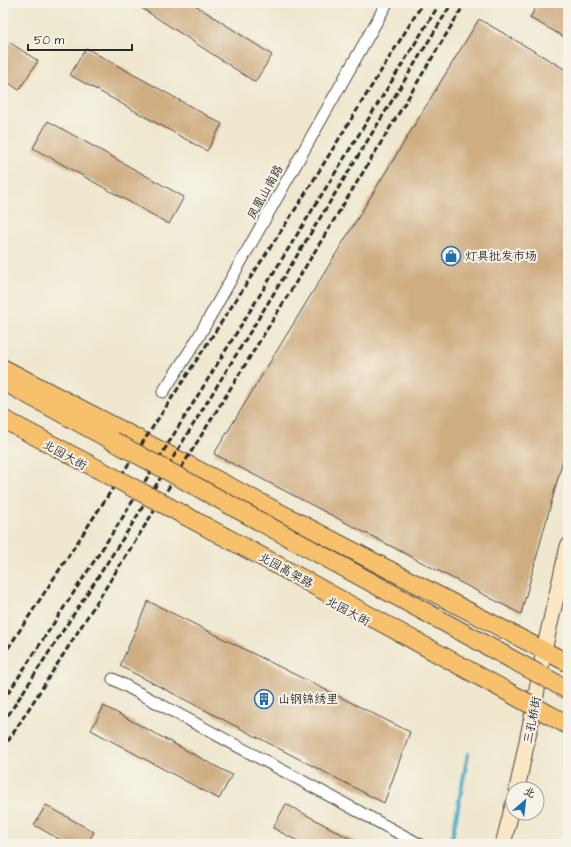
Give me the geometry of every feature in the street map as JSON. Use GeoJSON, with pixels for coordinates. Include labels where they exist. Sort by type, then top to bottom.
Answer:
{"type":"FeatureCollection","features":[{"type":"Feature","properties":{"kind":"highway"},"geometry":{"type":"LineString","coordinates":[[3,380],[568,690]]}},
{"type":"Feature","properties":{"kind":"highway","name":"北园高架路"},"geometry":{"type":"LineString","coordinates":[[3,420],[268,560],[568,725]]}},
{"type":"Feature","properties":{"kind":"main road"},"geometry":{"type":"LineString","coordinates":[[3,368],[568,663]]}},
{"type":"Feature","properties":{"kind":"main road","name":"北园大街"},"geometry":{"type":"LineString","coordinates":[[3,420],[259,563],[568,730]]}},
{"type":"Feature","properties":{"kind":"main road","name":"三孔桥街"},"geometry":{"type":"LineString","coordinates":[[519,781],[534,712],[544,650],[568,546]]}},
{"type":"Feature","properties":{"kind":"main road"},"geometry":{"type":"LineString","coordinates":[[503,844],[509,821]]}},
{"type":"Feature","properties":{"kind":"street","name":"凤凰山南路"},"geometry":{"type":"LineString","coordinates":[[163,392],[195,343],[387,3]]}},
{"type":"Feature","properties":{"kind":"street"},"geometry":{"type":"LineString","coordinates":[[113,679],[419,844]]}},
{"type":"Feature","properties":{"kind":"building"},"geometry":{"type":"Polygon","coordinates":[[[134,3],[192,3],[272,55],[255,82],[134,3]]]}},
{"type":"Feature","properties":{"kind":"building"},"geometry":{"type":"Polygon","coordinates":[[[293,3],[308,3],[303,10],[293,3]]]}},
{"type":"Feature","properties":{"kind":"building"},"geometry":{"type":"Polygon","coordinates":[[[538,3],[568,3],[568,39],[530,18],[538,3]]]}},
{"type":"Feature","properties":{"kind":"building","name":"灯具批发市场"},"geometry":{"type":"Polygon","coordinates":[[[479,19],[568,71],[568,441],[521,614],[214,454],[479,19]]]}},
{"type":"Feature","properties":{"kind":"building"},"geometry":{"type":"Polygon","coordinates":[[[3,38],[38,61],[19,90],[3,79],[3,38]]]}},
{"type":"Feature","properties":{"kind":"building"},"geometry":{"type":"Polygon","coordinates":[[[86,48],[222,124],[207,151],[70,75],[86,48]]]}},
{"type":"Feature","properties":{"kind":"building"},"geometry":{"type":"Polygon","coordinates":[[[48,121],[184,197],[169,224],[33,148],[48,121]]]}},
{"type":"Feature","properties":{"kind":"building","name":"山钢锦绣里"},"geometry":{"type":"Polygon","coordinates":[[[148,601],[410,732],[384,803],[120,666],[148,601]]]}},
{"type":"Feature","properties":{"kind":"building"},"geometry":{"type":"Polygon","coordinates":[[[104,706],[232,775],[219,799],[91,730],[104,706]]]}},
{"type":"Feature","properties":{"kind":"building"},"geometry":{"type":"Polygon","coordinates":[[[286,804],[360,844],[303,844],[273,828],[286,804]]]}},
{"type":"Feature","properties":{"kind":"building"},"geometry":{"type":"Polygon","coordinates":[[[46,805],[94,832],[87,844],[68,844],[34,825],[46,805]]]}},
{"type":"Feature","properties":{"kind":"waterway"},"geometry":{"type":"LineString","coordinates":[[451,844],[468,754]]}},
{"type":"Feature","properties":{"kind":"railway"},"geometry":{"type":"LineString","coordinates":[[3,656],[300,202],[423,3]]}},
{"type":"Feature","properties":{"kind":"railway"},"geometry":{"type":"LineString","coordinates":[[3,701],[121,520],[440,3]]}},
{"type":"Feature","properties":{"kind":"railway"},"geometry":{"type":"LineString","coordinates":[[3,723],[131,526],[452,3]]}},
{"type":"Feature","properties":{"kind":"railway"},"geometry":{"type":"LineString","coordinates":[[3,749],[237,378],[465,3]]}},
{"type":"Feature","properties":{"kind":"place","name":"灯具批发市场"},"geometry":{"type":"Point","coordinates":[451,256]}},
{"type":"Feature","properties":{"kind":"place","name":"山钢锦绣里"},"geometry":{"type":"Point","coordinates":[264,699]}}]}
